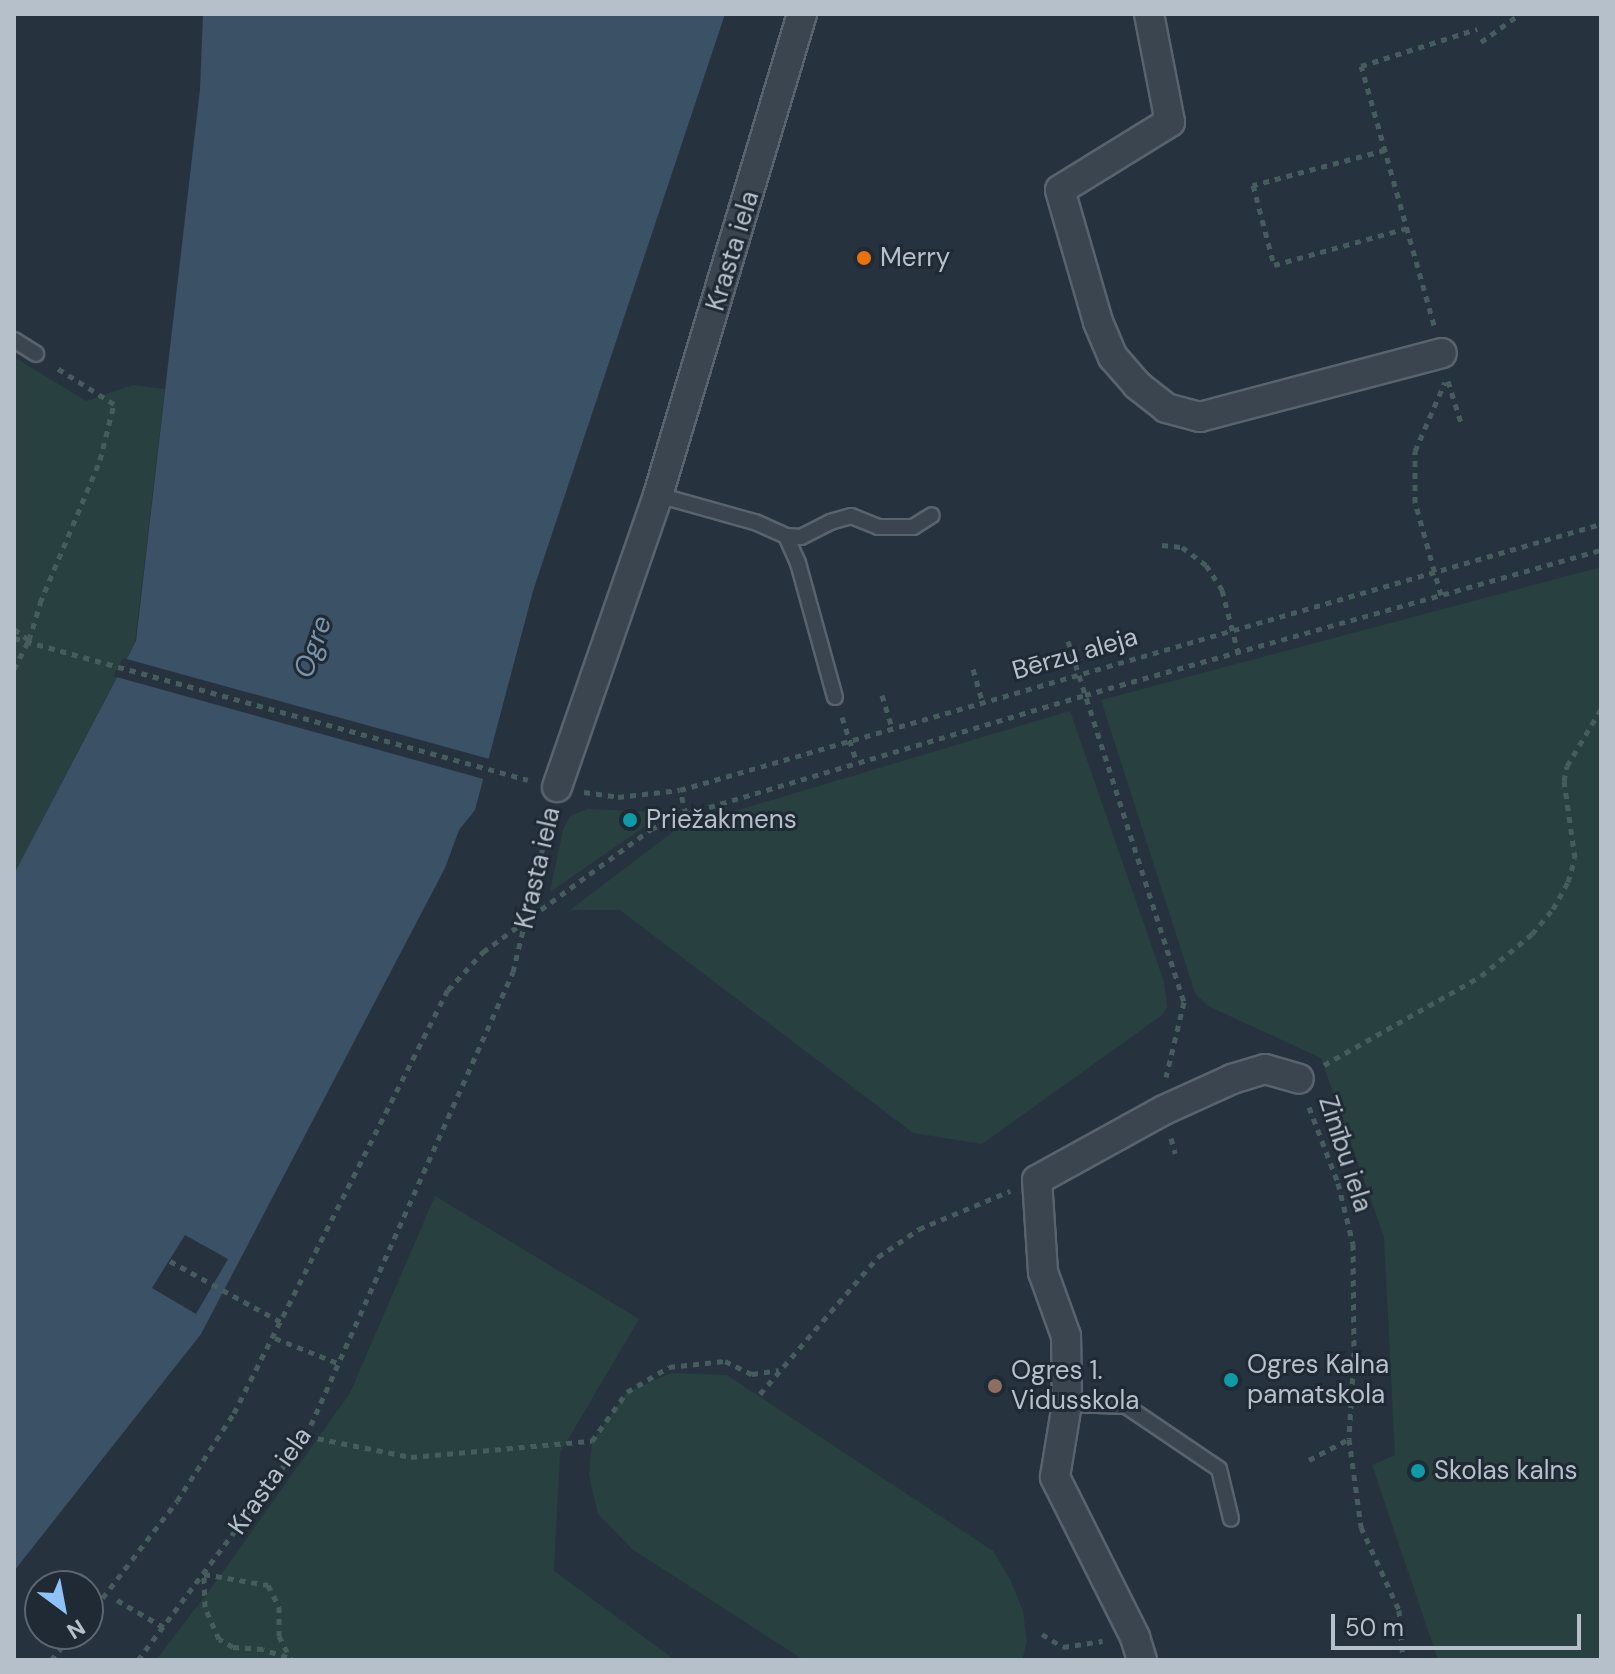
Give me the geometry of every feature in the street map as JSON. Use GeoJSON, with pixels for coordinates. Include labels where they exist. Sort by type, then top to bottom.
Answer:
{"type":"FeatureCollection","features":[{"type":"Feature","properties":{"kind":"street","name":"Krasta iela"},"geometry":{"type":"LineString","coordinates":[[545,784],[658,495],[802,14]]}},
{"type":"Feature","properties":{"kind":"street"},"geometry":{"type":"LineString","coordinates":[[1149,14],[1170,122],[1060,190],[1098,322],[1113,357],[1137,385],[1166,408],[1200,417],[1442,353]]}},
{"type":"Feature","properties":{"kind":"street"},"geometry":{"type":"LineString","coordinates":[[1138,1648],[1055,1477],[1067,1404],[1066,1336],[1043,1272],[1037,1180],[1164,1110],[1232,1079],[1265,1069],[1299,1079]]}},
{"type":"Feature","properties":{"kind":"lane"},"geometry":{"type":"LineString","coordinates":[[14,340],[36,354]]}},
{"type":"Feature","properties":{"kind":"lane"},"geometry":{"type":"LineString","coordinates":[[658,495],[755,522],[786,536],[801,537],[830,522],[851,516],[878,527],[913,527],[932,515]]}},
{"type":"Feature","properties":{"kind":"lane"},"geometry":{"type":"LineString","coordinates":[[786,536],[798,563],[835,697]]}},
{"type":"Feature","properties":{"kind":"lane"},"geometry":{"type":"LineString","coordinates":[[1067,1404],[1126,1406],[1219,1469],[1231,1519]]}},
{"type":"Feature","properties":{"kind":"path"},"geometry":{"type":"LineString","coordinates":[[1481,42],[1520,14]]}},
{"type":"Feature","properties":{"kind":"path"},"geometry":{"type":"LineString","coordinates":[[1442,353],[1361,66],[1477,29]]}},
{"type":"Feature","properties":{"kind":"path"},"geometry":{"type":"LineString","coordinates":[[1385,150],[1253,185],[1274,265],[1407,228]]}},
{"type":"Feature","properties":{"kind":"path"},"geometry":{"type":"LineString","coordinates":[[14,669],[29,640],[40,603],[103,445],[114,404],[36,354]]}},
{"type":"Feature","properties":{"kind":"path"},"geometry":{"type":"LineString","coordinates":[[1441,595],[1415,502],[1415,451],[1447,378],[1462,426]]}},
{"type":"Feature","properties":{"kind":"path","name":"Bērzu aleja"},"geometry":{"type":"LineString","coordinates":[[29,640],[101,663],[545,784],[618,797],[680,790],[1601,524]]}},
{"type":"Feature","properties":{"kind":"path"},"geometry":{"type":"LineString","coordinates":[[1162,545],[1182,547],[1206,565],[1222,590],[1238,652]]}},
{"type":"Feature","properties":{"kind":"path","name":"Bērzu aleja"},"geometry":{"type":"LineString","coordinates":[[104,1596],[177,1501],[234,1413],[283,1323],[405,1070],[448,990],[483,952],[524,925],[651,829],[686,814],[1085,695],[1601,550]]}},
{"type":"Feature","properties":{"kind":"path"},"geometry":{"type":"LineString","coordinates":[[14,629],[29,640]]}},
{"type":"Feature","properties":{"kind":"path"},"geometry":{"type":"LineString","coordinates":[[14,638],[29,640]]}},
{"type":"Feature","properties":{"kind":"path"},"geometry":{"type":"LineString","coordinates":[[1068,641],[1184,1002],[1167,1069]]}},
{"type":"Feature","properties":{"kind":"path"},"geometry":{"type":"LineString","coordinates":[[973,669],[982,701]]}},
{"type":"Feature","properties":{"kind":"path"},"geometry":{"type":"LineString","coordinates":[[882,695],[892,727]]}},
{"type":"Feature","properties":{"kind":"path"},"geometry":{"type":"LineString","coordinates":[[835,697],[857,763]]}},
{"type":"Feature","properties":{"kind":"path","name":"Zinību iela"},"geometry":{"type":"LineString","coordinates":[[1403,1660],[1399,1610],[1361,1527],[1349,1439],[1354,1354],[1353,1244],[1338,1183],[1299,1079],[1481,976],[1532,934],[1553,909],[1568,882],[1575,858],[1564,781],[1567,766],[1601,709]]}},
{"type":"Feature","properties":{"kind":"path","name":"Krasta iela"},"geometry":{"type":"LineString","coordinates":[[138,1660],[306,1436],[340,1364],[513,972],[524,925],[545,784]]}},
{"type":"Feature","properties":{"kind":"path"},"geometry":{"type":"LineString","coordinates":[[680,790],[686,814]]}},
{"type":"Feature","properties":{"kind":"path"},"geometry":{"type":"LineString","coordinates":[[760,1394],[878,1257],[919,1229],[1037,1180]]}},
{"type":"Feature","properties":{"kind":"path"},"geometry":{"type":"LineString","coordinates":[[170,1261],[283,1323]]}},
{"type":"Feature","properties":{"kind":"path"},"geometry":{"type":"LineString","coordinates":[[275,1338],[340,1364]]}},
{"type":"Feature","properties":{"kind":"path"},"geometry":{"type":"LineString","coordinates":[[306,1436],[411,1457],[592,1441],[627,1392],[669,1367],[725,1361],[752,1374],[779,1370]]}},
{"type":"Feature","properties":{"kind":"path"},"geometry":{"type":"LineString","coordinates":[[1309,1460],[1349,1439]]}},
{"type":"Feature","properties":{"kind":"path"},"geometry":{"type":"LineString","coordinates":[[204,1574],[268,1585],[279,1607],[279,1636],[289,1659],[263,1649],[233,1647],[219,1639],[205,1607],[204,1574]]}},
{"type":"Feature","properties":{"kind":"path"},"geometry":{"type":"LineString","coordinates":[[117,1600],[165,1628]]}},
{"type":"Feature","properties":{"kind":"path"},"geometry":{"type":"LineString","coordinates":[[1042,1634],[1063,1647],[1138,1648]]}},
{"type":"Feature","properties":{"kind":"green space"},"geometry":{"type":"Polygon","coordinates":[[[14,357],[86,401],[133,385],[165,389],[135,642],[14,874],[14,357]]]}},
{"type":"Feature","properties":{"kind":"green space"},"geometry":{"type":"Polygon","coordinates":[[[1601,567],[1601,1660],[1438,1660],[1372,1465],[1395,1455],[1384,1237],[1321,1058],[1208,1006],[1195,993],[1101,700],[1601,567]]]}},
{"type":"Feature","properties":{"kind":"green space"},"geometry":{"type":"Polygon","coordinates":[[[1070,711],[1164,982],[1167,1007],[1162,1015],[982,1144],[913,1133],[620,910],[570,910],[678,828],[1070,711]]]}},
{"type":"Feature","properties":{"kind":"green space"},"geometry":{"type":"Polygon","coordinates":[[[588,809],[658,812],[656,819],[550,892],[563,830],[570,816],[588,809]]]}},
{"type":"Feature","properties":{"kind":"green space"},"geometry":{"type":"Polygon","coordinates":[[[435,1196],[639,1319],[560,1453],[554,1571],[675,1660],[156,1660],[215,1583],[350,1393],[435,1196]]]}},
{"type":"Feature","properties":{"kind":"green space"},"geometry":{"type":"Polygon","coordinates":[[[671,1373],[727,1375],[993,1551],[1010,1579],[1023,1611],[1027,1642],[1022,1660],[804,1660],[632,1549],[598,1514],[589,1475],[592,1441],[627,1392],[671,1373]]]}},
{"type":"Feature","properties":{"kind":"water","name":"Ogre"},"geometry":{"type":"Polygon","coordinates":[[[203,14],[725,14],[533,591],[475,810],[459,830],[445,868],[201,1334],[14,1571],[14,874],[136,641],[200,89],[203,14]]]}},
{"type":"Feature","properties":{"kind":"pier"},"geometry":{"type":"Polygon","coordinates":[[[123,658],[493,760],[487,780],[113,676],[123,658]]]}},
{"type":"Feature","properties":{"kind":"pier"},"geometry":{"type":"Polygon","coordinates":[[[185,1235],[228,1259],[196,1314],[152,1288],[185,1235]]]}},
{"type":"Feature","properties":{"kind":"place","name":"Merry"},"geometry":{"type":"Point","coordinates":[864,258]}},
{"type":"Feature","properties":{"kind":"place","name":"Priežakmens"},"geometry":{"type":"Point","coordinates":[630,820]}},
{"type":"Feature","properties":{"kind":"place","name":"Ogres Kalna pamatskola"},"geometry":{"type":"Point","coordinates":[1231,1380]}},
{"type":"Feature","properties":{"kind":"place","name":"Ogres 1. Vidusskola"},"geometry":{"type":"Point","coordinates":[995,1386]}},
{"type":"Feature","properties":{"kind":"place","name":"Skolas kalns"},"geometry":{"type":"Point","coordinates":[1418,1471]}}]}
